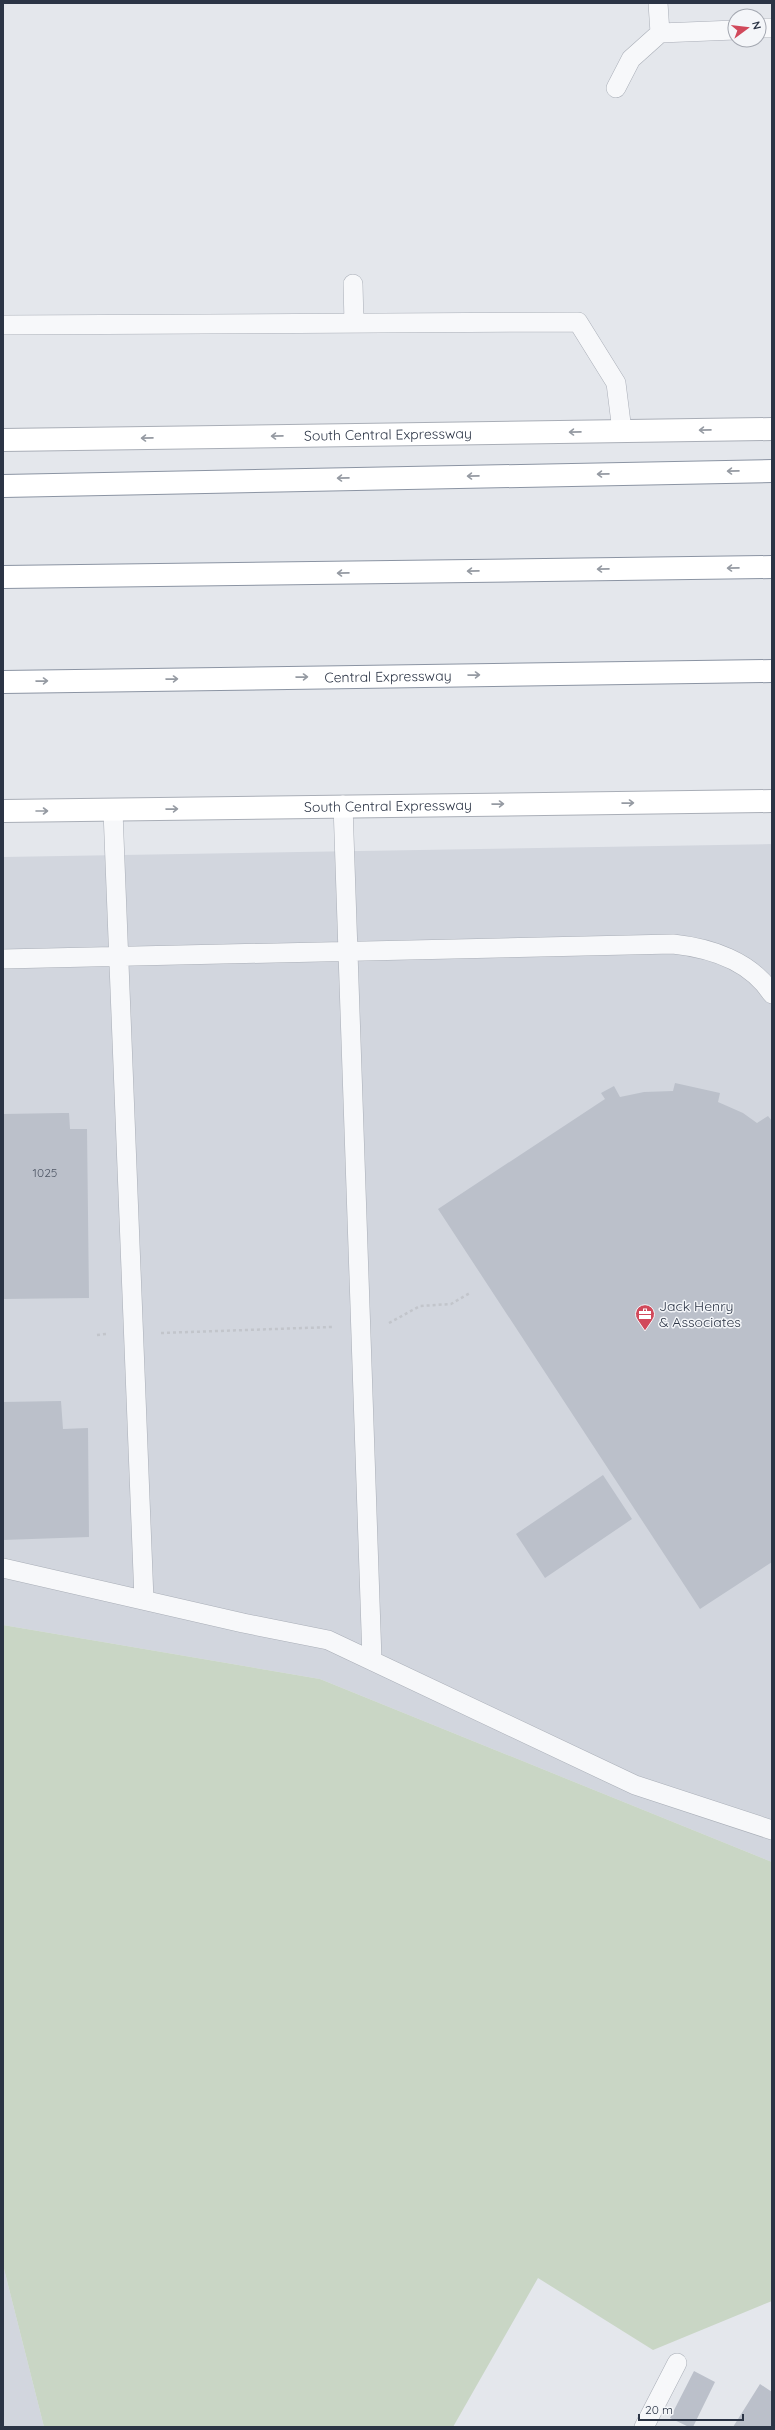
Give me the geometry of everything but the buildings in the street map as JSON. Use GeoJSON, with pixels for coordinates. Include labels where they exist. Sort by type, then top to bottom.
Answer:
{"type":"FeatureCollection","features":[{"type":"Feature","properties":{"kind":"main road","name":"South Central Expressway"},"geometry":{"type":"LineString","coordinates":[[3,440],[772,429]]}},
{"type":"Feature","properties":{"kind":"main road"},"geometry":{"type":"LineString","coordinates":[[3,486],[772,471]]}},
{"type":"Feature","properties":{"kind":"main road"},"geometry":{"type":"LineString","coordinates":[[3,577],[772,567]]}},
{"type":"Feature","properties":{"kind":"main road","name":"Central Expressway"},"geometry":{"type":"LineString","coordinates":[[3,682],[772,671]]}},
{"type":"Feature","properties":{"kind":"main road","name":"South Central Expressway"},"geometry":{"type":"LineString","coordinates":[[3,811],[113,811],[343,805],[772,801]]}},
{"type":"Feature","properties":{"kind":"lane"},"geometry":{"type":"LineString","coordinates":[[658,3],[660,33]]}},
{"type":"Feature","properties":{"kind":"lane"},"geometry":{"type":"LineString","coordinates":[[616,88],[631,59],[660,33],[727,30]]}},
{"type":"Feature","properties":{"kind":"lane"},"geometry":{"type":"LineString","coordinates":[[353,284],[354,323]]}},
{"type":"Feature","properties":{"kind":"lane"},"geometry":{"type":"LineString","coordinates":[[3,325],[578,322],[616,383],[622,431]]}},
{"type":"Feature","properties":{"kind":"lane"},"geometry":{"type":"LineString","coordinates":[[343,805],[372,1660]]}},
{"type":"Feature","properties":{"kind":"lane"},"geometry":{"type":"LineString","coordinates":[[113,811],[144,1600]]}},
{"type":"Feature","properties":{"kind":"lane"},"geometry":{"type":"LineString","coordinates":[[3,959],[672,944],[690,946],[723,956],[739,963],[762,979],[772,994]]}},
{"type":"Feature","properties":{"kind":"lane"},"geometry":{"type":"LineString","coordinates":[[3,1568],[328,1640],[635,1785],[772,1830]]}},
{"type":"Feature","properties":{"kind":"lane"},"geometry":{"type":"LineString","coordinates":[[644,2427],[677,2363]]}},
{"type":"Feature","properties":{"kind":"path"},"geometry":{"type":"LineString","coordinates":[[97,1335],[360,1326],[390,1323],[420,1306],[451,1304],[470,1293]]}},
{"type":"Feature","properties":{"kind":"shaded area"},"geometry":{"type":"Polygon","coordinates":[[[772,844],[772,1862],[320,1679],[3,1625],[3,857],[772,844]]]}},
{"type":"Feature","properties":{"kind":"shaded area"},"geometry":{"type":"Polygon","coordinates":[[[3,2265],[44,2427],[3,2427],[3,2265]]]}},
{"type":"Feature","properties":{"kind":"green space"},"geometry":{"type":"Polygon","coordinates":[[[3,1625],[320,1679],[772,1862],[772,2301],[653,2350],[538,2278],[453,2427],[44,2427],[3,2265],[3,1625]]]}},
{"type":"Feature","properties":{"kind":"place","name":"Jack Henry & Associates"},"geometry":{"type":"Point","coordinates":[645,1331]}}]}
